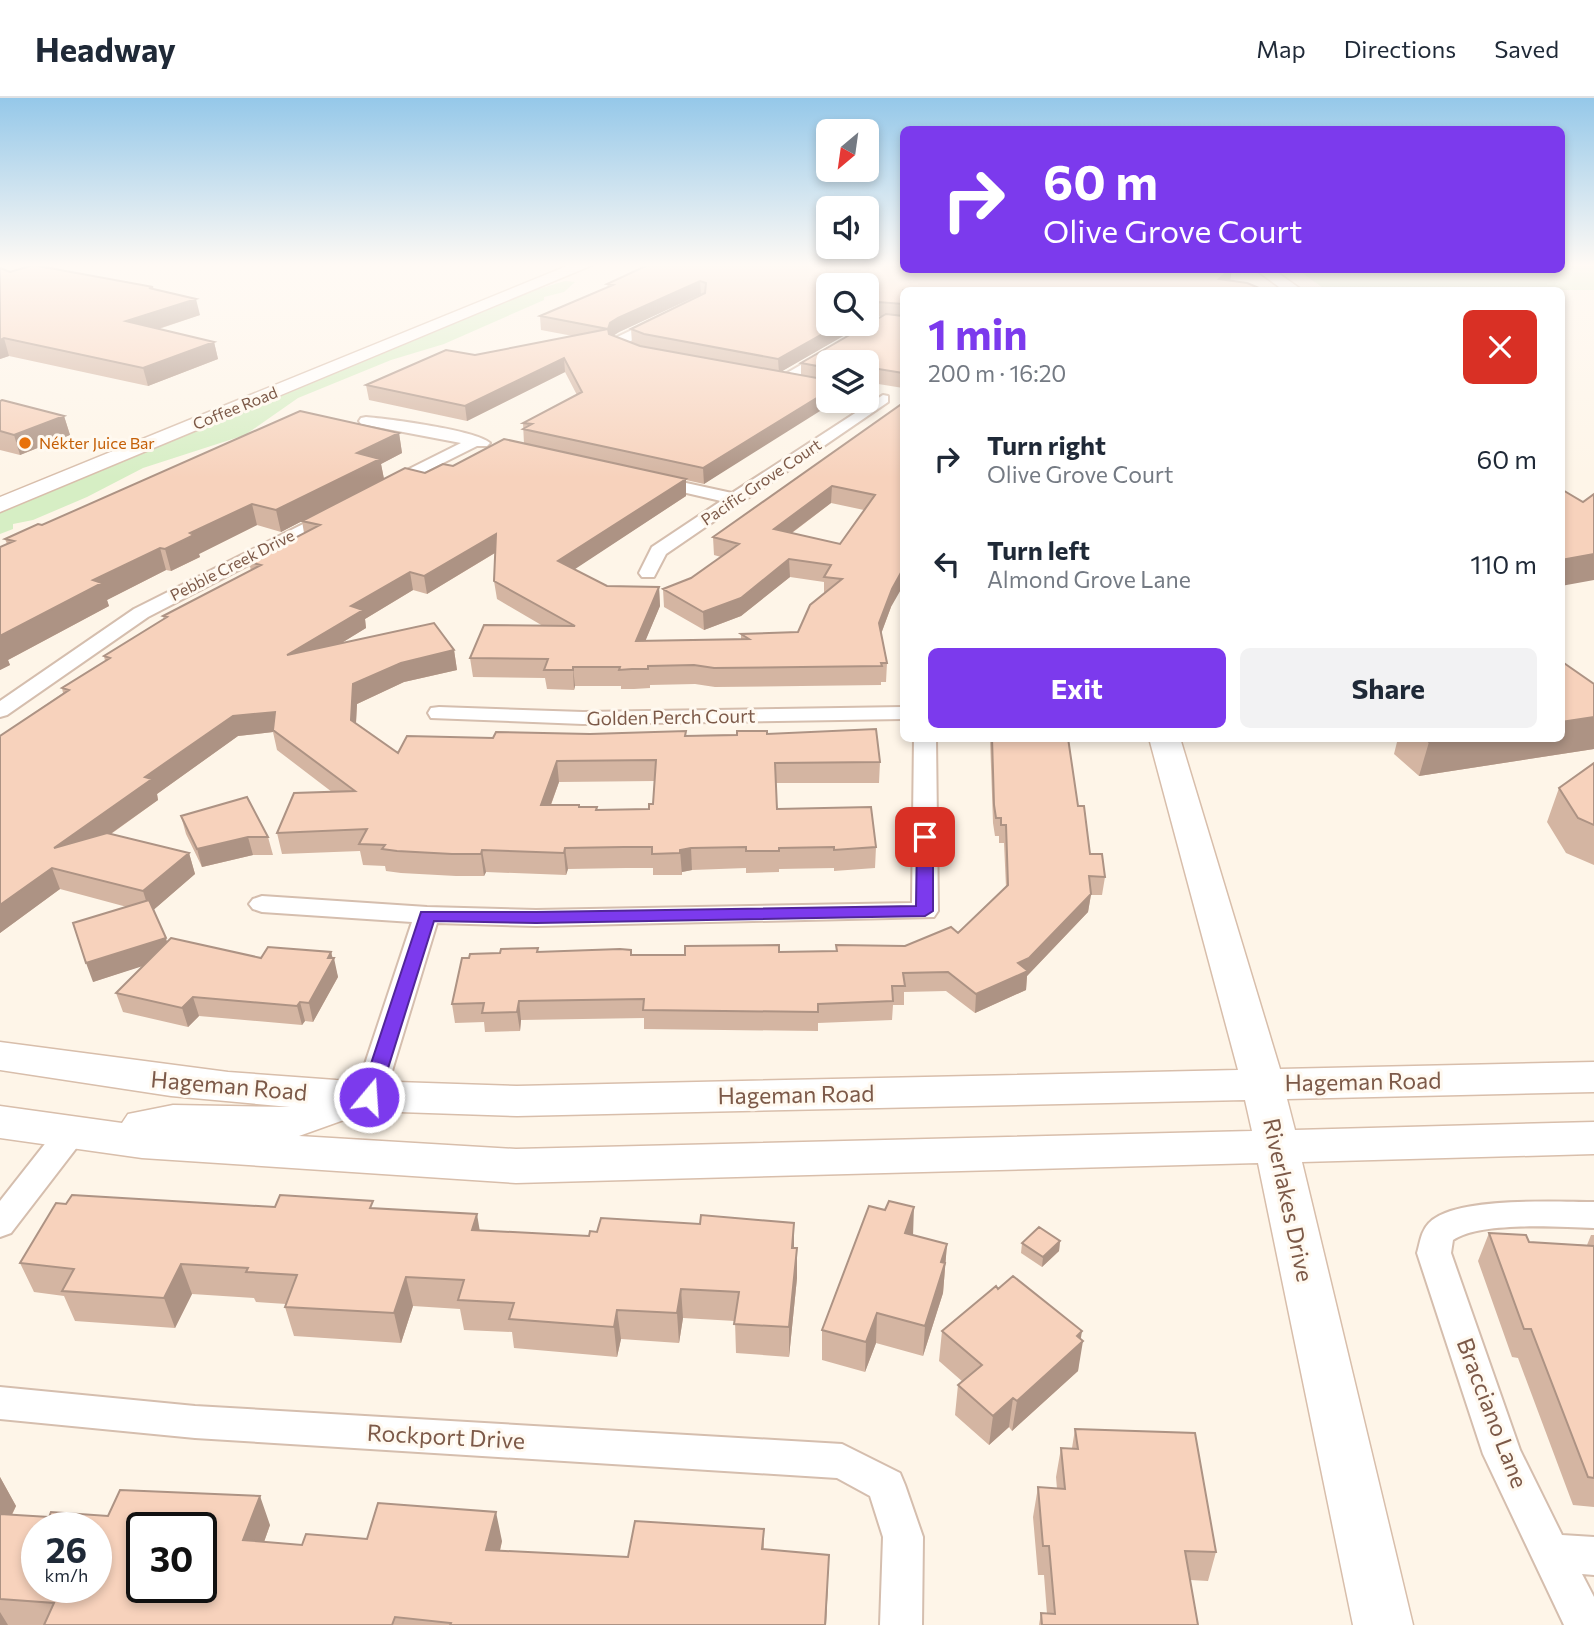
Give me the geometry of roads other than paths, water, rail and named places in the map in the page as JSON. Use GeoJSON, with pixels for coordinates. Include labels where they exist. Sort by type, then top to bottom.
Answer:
{"type":"FeatureCollection","features":[{"type":"Feature","properties":{"kind":"main road","name":"Coffee Road"},"geometry":{"type":"LineString","coordinates":[[0,485],[373,335]]}},
{"type":"Feature","properties":{"kind":"main road","name":"Coffee Road"},"geometry":{"type":"LineString","coordinates":[[0,505],[413,335]]}},
{"type":"Feature","properties":{"kind":"main road","name":"Riverlakes Drive"},"geometry":{"type":"LineString","coordinates":[[1165,742],[1263,1084],[1383,1625]]}},
{"type":"Feature","properties":{"kind":"main road","name":"Hageman Road"},"geometry":{"type":"LineString","coordinates":[[0,1056],[125,1076],[228,1087],[369,1097],[517,1101],[1594,1077]]}},
{"type":"Feature","properties":{"kind":"main road"},"geometry":{"type":"LineString","coordinates":[[70,1134],[173,1121],[286,1124],[369,1097]]}},
{"type":"Feature","properties":{"kind":"main road"},"geometry":{"type":"LineString","coordinates":[[0,1122],[70,1134],[298,1154],[516,1166],[1594,1138]]}},
{"type":"Feature","properties":{"kind":"street"},"geometry":{"type":"LineString","coordinates":[[629,335],[618,342],[618,346],[654,356]]}},
{"type":"Feature","properties":{"kind":"street"},"geometry":{"type":"LineString","coordinates":[[805,385],[776,379],[838,347]]}},
{"type":"Feature","properties":{"kind":"street","name":"Pacific Grove Court"},"geometry":{"type":"LineString","coordinates":[[648,573],[658,551],[881,399]]}},
{"type":"Feature","properties":{"kind":"street"},"geometry":{"type":"LineString","coordinates":[[366,421],[406,426],[504,447]]}},
{"type":"Feature","properties":{"kind":"street","name":"Pebble Creek Drive"},"geometry":{"type":"LineString","coordinates":[[0,711],[141,612],[477,441]]}},
{"type":"Feature","properties":{"kind":"street"},"geometry":{"type":"LineString","coordinates":[[639,478],[735,499]]}},
{"type":"Feature","properties":{"kind":"street","name":"Golden Perch Court"},"geometry":{"type":"LineString","coordinates":[[439,713],[583,718],[900,713]]}},
{"type":"Feature","properties":{"kind":"street"},"geometry":{"type":"LineString","coordinates":[[262,904],[427,915],[536,918],[925,911],[925,742]]}},
{"type":"Feature","properties":{"kind":"street"},"geometry":{"type":"LineString","coordinates":[[369,1097],[427,915]]}},
{"type":"Feature","properties":{"kind":"street"},"geometry":{"type":"LineString","coordinates":[[0,1224],[70,1134]]}},
{"type":"Feature","properties":{"kind":"street","name":"Bracciano Lane"},"geometry":{"type":"LineString","coordinates":[[1586,1625],[1502,1454],[1434,1253],[1439,1233],[1454,1221],[1476,1217],[1594,1214]]}},
{"type":"Feature","properties":{"kind":"street","name":"Rockport Drive"},"geometry":{"type":"LineString","coordinates":[[0,1403],[195,1422],[842,1461],[886,1485],[902,1537],[901,1625]]}},
{"type":"Feature","properties":{"kind":"street"},"geometry":{"type":"LineString","coordinates":[[1551,1553],[1594,1556]]}},
{"type":"Feature","properties":{"kind":"place","name":"Nékter Juice Bar"},"geometry":{"type":"Point","coordinates":[25,443]}}]}
